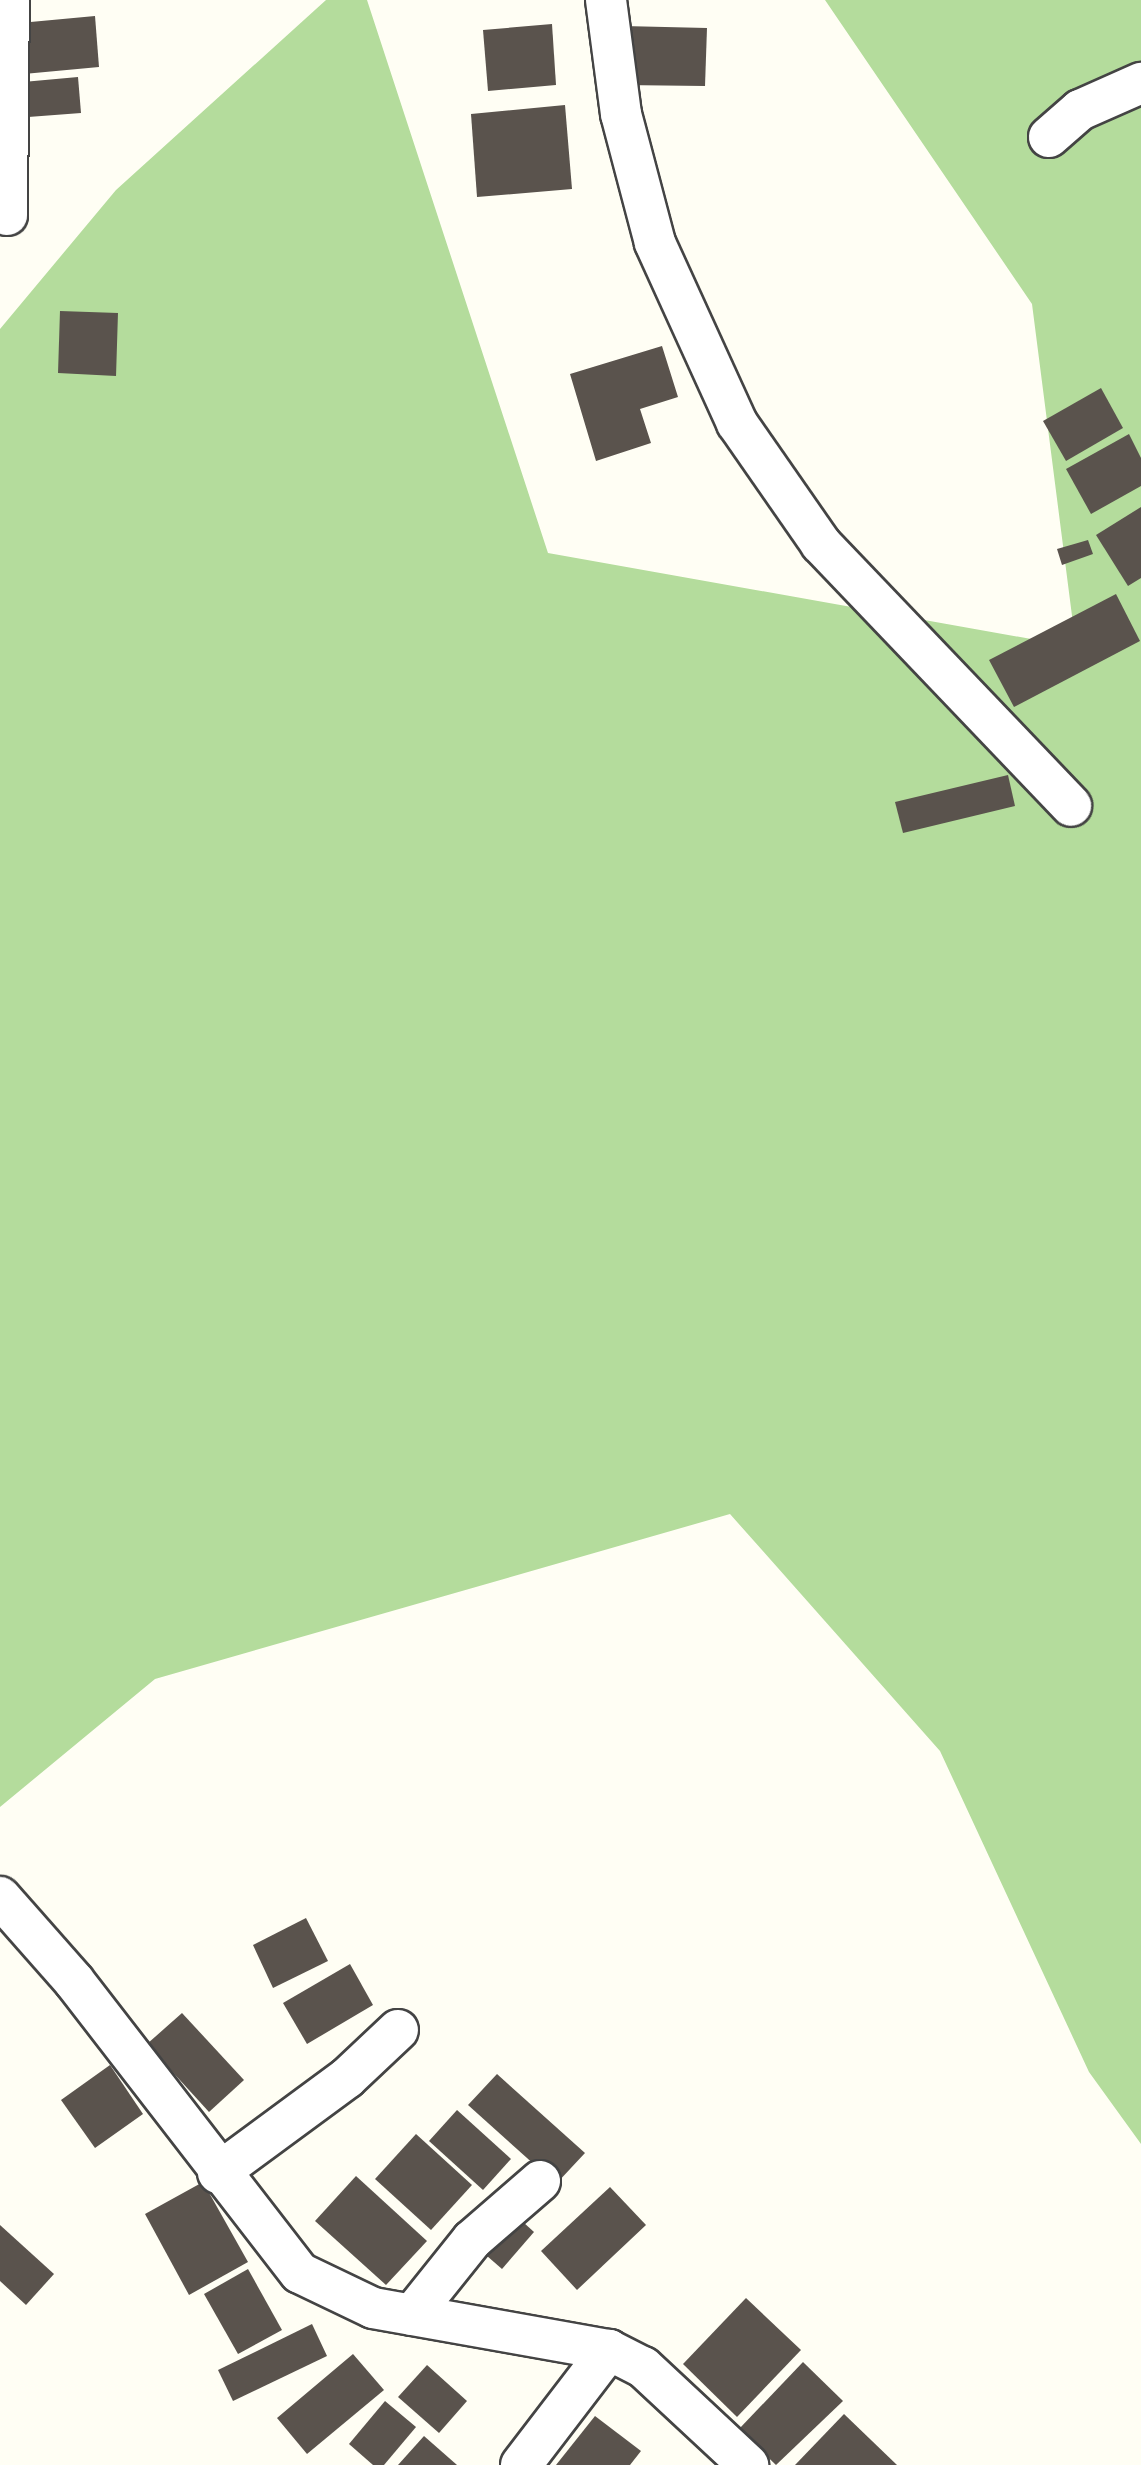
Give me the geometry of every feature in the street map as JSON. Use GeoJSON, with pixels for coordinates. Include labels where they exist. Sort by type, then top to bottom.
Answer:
{"type":"FeatureCollection","features":[{"type":"Feature","properties":{"kind":"street"},"geometry":{"type":"LineString","coordinates":[[7,215],[9,0]]}},
{"type":"Feature","properties":{"kind":"street"},"geometry":{"type":"LineString","coordinates":[[606,0],[621,114],[654,243],[738,423],[822,544],[1071,806]]}},
{"type":"Feature","properties":{"kind":"street"},"geometry":{"type":"LineString","coordinates":[[1049,138],[1080,110],[1141,83]]}},
{"type":"Feature","properties":{"kind":"street"},"geometry":{"type":"LineString","coordinates":[[0,1897],[74,1981],[218,2174],[300,2273],[372,2308],[609,2350],[642,2367],[748,2465]]}},
{"type":"Feature","properties":{"kind":"street"},"geometry":{"type":"LineString","coordinates":[[218,2174],[347,2078],[398,2030]]}},
{"type":"Feature","properties":{"kind":"street"},"geometry":{"type":"LineString","coordinates":[[412,2315],[472,2240],[540,2180]]}},
{"type":"Feature","properties":{"kind":"street"},"geometry":{"type":"LineString","coordinates":[[521,2465],[609,2350]]}},
{"type":"Feature","properties":{"kind":"green space"},"geometry":{"type":"Polygon","coordinates":[[[326,0],[367,0],[548,553],[1076,647],[1032,304],[825,0],[1141,0],[1141,2144],[1089,2072],[940,1751],[730,1514],[155,1679],[0,1807],[0,329],[116,190],[326,0]]]}},
{"type":"Feature","properties":{"kind":"building"},"geometry":{"type":"Polygon","coordinates":[[[95,16],[99,67],[13,75],[9,24],[95,16]]]}},
{"type":"Feature","properties":{"kind":"building"},"geometry":{"type":"Polygon","coordinates":[[[552,24],[556,85],[488,91],[483,30],[552,24]]]}},
{"type":"Feature","properties":{"kind":"building"},"geometry":{"type":"Polygon","coordinates":[[[623,26],[707,28],[705,86],[622,85],[623,26]]]}},
{"type":"Feature","properties":{"kind":"building"},"geometry":{"type":"Polygon","coordinates":[[[78,77],[81,113],[15,118],[12,83],[78,77]]]}},
{"type":"Feature","properties":{"kind":"building"},"geometry":{"type":"Polygon","coordinates":[[[565,105],[572,189],[477,197],[471,114],[565,105]]]}},
{"type":"Feature","properties":{"kind":"building"},"geometry":{"type":"Polygon","coordinates":[[[60,311],[118,313],[116,376],[58,373],[60,311]]]}},
{"type":"Feature","properties":{"kind":"building"},"geometry":{"type":"Polygon","coordinates":[[[662,346],[678,397],[640,409],[651,443],[596,461],[570,374],[662,346]]]}},
{"type":"Feature","properties":{"kind":"building"},"geometry":{"type":"Polygon","coordinates":[[[1101,388],[1123,428],[1066,461],[1043,421],[1101,388]]]}},
{"type":"Feature","properties":{"kind":"building"},"geometry":{"type":"Polygon","coordinates":[[[1129,434],[1141,458],[1141,486],[1091,514],[1066,469],[1129,434]]]}},
{"type":"Feature","properties":{"kind":"building"},"geometry":{"type":"Polygon","coordinates":[[[1141,507],[1141,578],[1128,586],[1096,535],[1141,507]]]}},
{"type":"Feature","properties":{"kind":"building"},"geometry":{"type":"Polygon","coordinates":[[[1088,540],[1093,554],[1062,565],[1057,549],[1088,540]]]}},
{"type":"Feature","properties":{"kind":"building"},"geometry":{"type":"Polygon","coordinates":[[[1116,594],[1140,641],[1014,707],[989,660],[1116,594]]]}},
{"type":"Feature","properties":{"kind":"building"},"geometry":{"type":"Polygon","coordinates":[[[1008,775],[1015,806],[903,833],[895,802],[1008,775]]]}},
{"type":"Feature","properties":{"kind":"building"},"geometry":{"type":"Polygon","coordinates":[[[306,1918],[328,1961],[273,1988],[253,1945],[306,1918]]]}},
{"type":"Feature","properties":{"kind":"building"},"geometry":{"type":"Polygon","coordinates":[[[350,1964],[373,2005],[307,2044],[283,2003],[350,1964]]]}},
{"type":"Feature","properties":{"kind":"building"},"geometry":{"type":"Polygon","coordinates":[[[182,2013],[244,2080],[209,2112],[147,2044],[182,2013]]]}},
{"type":"Feature","properties":{"kind":"building"},"geometry":{"type":"Polygon","coordinates":[[[110,2065],[143,2114],[95,2148],[61,2100],[110,2065]]]}},
{"type":"Feature","properties":{"kind":"building"},"geometry":{"type":"Polygon","coordinates":[[[497,2074],[585,2153],[556,2184],[468,2105],[497,2074]]]}},
{"type":"Feature","properties":{"kind":"building"},"geometry":{"type":"Polygon","coordinates":[[[457,2110],[511,2159],[483,2190],[429,2141],[457,2110]]]}},
{"type":"Feature","properties":{"kind":"building"},"geometry":{"type":"Polygon","coordinates":[[[416,2134],[472,2185],[431,2230],[375,2179],[416,2134]]]}},
{"type":"Feature","properties":{"kind":"building"},"geometry":{"type":"Polygon","coordinates":[[[356,2176],[427,2241],[386,2285],[315,2221],[356,2176]]]}},
{"type":"Feature","properties":{"kind":"building"},"geometry":{"type":"Polygon","coordinates":[[[203,2182],[248,2262],[189,2295],[145,2214],[203,2182]]]}},
{"type":"Feature","properties":{"kind":"building"},"geometry":{"type":"Polygon","coordinates":[[[610,2187],[646,2225],[577,2290],[541,2251],[610,2187]]]}},
{"type":"Feature","properties":{"kind":"building"},"geometry":{"type":"Polygon","coordinates":[[[512,2212],[534,2232],[502,2269],[479,2249],[512,2212]]]}},
{"type":"Feature","properties":{"kind":"building"},"geometry":{"type":"Polygon","coordinates":[[[0,2225],[54,2274],[26,2305],[0,2281],[0,2225]]]}},
{"type":"Feature","properties":{"kind":"building"},"geometry":{"type":"Polygon","coordinates":[[[248,2269],[282,2330],[238,2354],[204,2294],[248,2269]]]}},
{"type":"Feature","properties":{"kind":"building"},"geometry":{"type":"Polygon","coordinates":[[[746,2298],[801,2350],[737,2417],[683,2364],[746,2298]]]}},
{"type":"Feature","properties":{"kind":"building"},"geometry":{"type":"Polygon","coordinates":[[[312,2324],[327,2356],[233,2401],[218,2370],[312,2324]]]}},
{"type":"Feature","properties":{"kind":"building"},"geometry":{"type":"Polygon","coordinates":[[[353,2354],[384,2390],[307,2454],[277,2418],[353,2354]]]}},
{"type":"Feature","properties":{"kind":"building"},"geometry":{"type":"Polygon","coordinates":[[[803,2362],[843,2401],[776,2465],[739,2429],[803,2362]]]}},
{"type":"Feature","properties":{"kind":"building"},"geometry":{"type":"Polygon","coordinates":[[[427,2365],[467,2401],[439,2433],[398,2397],[427,2365]]]}},
{"type":"Feature","properties":{"kind":"building"},"geometry":{"type":"Polygon","coordinates":[[[385,2401],[416,2427],[384,2465],[373,2465],[349,2444],[385,2401]]]}},
{"type":"Feature","properties":{"kind":"building"},"geometry":{"type":"Polygon","coordinates":[[[844,2414],[897,2465],[795,2465],[844,2414]]]}},
{"type":"Feature","properties":{"kind":"building"},"geometry":{"type":"Polygon","coordinates":[[[595,2416],[641,2451],[630,2465],[556,2465],[595,2416]]]}},
{"type":"Feature","properties":{"kind":"building"},"geometry":{"type":"Polygon","coordinates":[[[424,2436],[457,2465],[398,2465],[424,2436]]]}}]}
